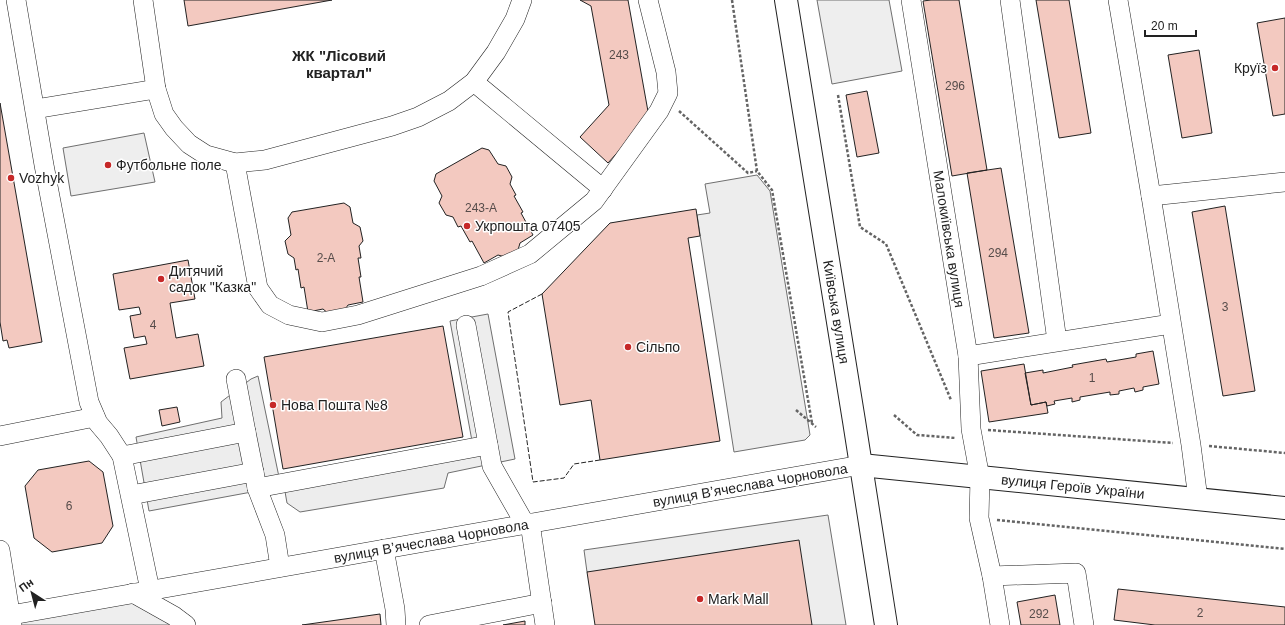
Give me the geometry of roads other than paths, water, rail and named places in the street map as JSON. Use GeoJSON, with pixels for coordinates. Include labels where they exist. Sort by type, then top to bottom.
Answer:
{"type":"FeatureCollection","features":[{"type":"Feature","properties":{"kind":"main road","name":"Київська вулиця"},"geometry":{"type":"LineString","coordinates":[[786,0],[886,625]]}},
{"type":"Feature","properties":{"kind":"main road","name":"вулиця Героїв України"},"geometry":{"type":"LineString","coordinates":[[861,465],[1285,508]]}},
{"type":"Feature","properties":{"kind":"street"},"geometry":{"type":"LineString","coordinates":[[16,0],[89,402],[98,423],[109,436],[122,456],[131,495],[142,592],[186,625]]}},
{"type":"Feature","properties":{"kind":"street"},"geometry":{"type":"LineString","coordinates":[[144,0],[156,89],[164,114],[174,128],[189,144],[206,155],[235,163],[265,160],[344,140],[411,120],[449,101],[474,82],[496,52],[515,18],[522,0]]}},
{"type":"Feature","properties":{"kind":"street"},"geometry":{"type":"LineString","coordinates":[[235,163],[258,288],[270,305],[289,315],[322,322],[358,315],[481,276],[530,254],[594,200],[604,189],[659,111],[668,93],[666,72],[648,0]]}},
{"type":"Feature","properties":{"kind":"street","name":"Малокиївська вулиця"},"geometry":{"type":"LineString","coordinates":[[911,0],[968,356],[971,429],[980,478],[979,518],[992,576],[1000,625]]}},
{"type":"Feature","properties":{"kind":"street"},"geometry":{"type":"LineString","coordinates":[[1010,0],[1057,342]]}},
{"type":"Feature","properties":{"kind":"street"},"geometry":{"type":"LineString","coordinates":[[1118,0],[1191,445],[1198,499]]}},
{"type":"Feature","properties":{"kind":"street"},"geometry":{"type":"LineString","coordinates":[[474,82],[604,189]]}},
{"type":"Feature","properties":{"kind":"street"},"geometry":{"type":"LineString","coordinates":[[35,109],[156,89]]}},
{"type":"Feature","properties":{"kind":"street"},"geometry":{"type":"LineString","coordinates":[[1151,196],[1285,182]]}},
{"type":"Feature","properties":{"kind":"street"},"geometry":{"type":"LineString","coordinates":[[968,356],[1171,324]]}},
{"type":"Feature","properties":{"kind":"street"},"geometry":{"type":"LineString","coordinates":[[466,325],[492,466],[527,524],[545,625]]}},
{"type":"Feature","properties":{"kind":"street"},"geometry":{"type":"LineString","coordinates":[[236,379],[256,480],[276,535],[280,568]]}},
{"type":"Feature","properties":{"kind":"street"},"geometry":{"type":"LineString","coordinates":[[0,436],[96,417]]}},
{"type":"Feature","properties":{"kind":"street"},"geometry":{"type":"LineString","coordinates":[[122,456],[246,432]]}},
{"type":"Feature","properties":{"kind":"street"},"geometry":{"type":"LineString","coordinates":[[131,495],[256,480],[488,445]]}},
{"type":"Feature","properties":{"kind":"street","name":"вулиця Вʼячеслава Чорновола"},"geometry":{"type":"LineString","coordinates":[[7,619],[142,592],[861,465]]}},
{"type":"Feature","properties":{"kind":"street"},"geometry":{"type":"LineString","coordinates":[[384,549],[395,609],[396,625]]}},
{"type":"Feature","properties":{"kind":"street"},"geometry":{"type":"LineString","coordinates":[[0,550],[7,619]]}},
{"type":"Feature","properties":{"kind":"street"},"geometry":{"type":"LineString","coordinates":[[992,576],[1076,573],[1084,625]]}},
{"type":"Feature","properties":{"kind":"street"},"geometry":{"type":"LineString","coordinates":[[429,625],[542,603]]}},
{"type":"Feature","properties":{"kind":"place","name":"Круїз"},"geometry":{"type":"Point","coordinates":[1275,68]}},
{"type":"Feature","properties":{"kind":"place","name":"Футбольне поле"},"geometry":{"type":"Point","coordinates":[108,165]}},
{"type":"Feature","properties":{"kind":"place","name":"Vozhyk"},"geometry":{"type":"Point","coordinates":[11,178]}},
{"type":"Feature","properties":{"kind":"place","name":"Укрпошта 07405"},"geometry":{"type":"Point","coordinates":[467,226]}},
{"type":"Feature","properties":{"kind":"place","name":"Дитячий садок \"Казка\""},"geometry":{"type":"Point","coordinates":[161,279]}},
{"type":"Feature","properties":{"kind":"place","name":"Сільпо"},"geometry":{"type":"Point","coordinates":[628,347]}},
{"type":"Feature","properties":{"kind":"place","name":"Нова Пошта №8"},"geometry":{"type":"Point","coordinates":[273,405]}},
{"type":"Feature","properties":{"kind":"place","name":"Mark Mall"},"geometry":{"type":"Point","coordinates":[700,599]}},
{"type":"Feature","properties":{"kind":"district","name":"ЖК \"Лісовий квартал\""},"geometry":{"type":"Point","coordinates":[339,64]}}]}
